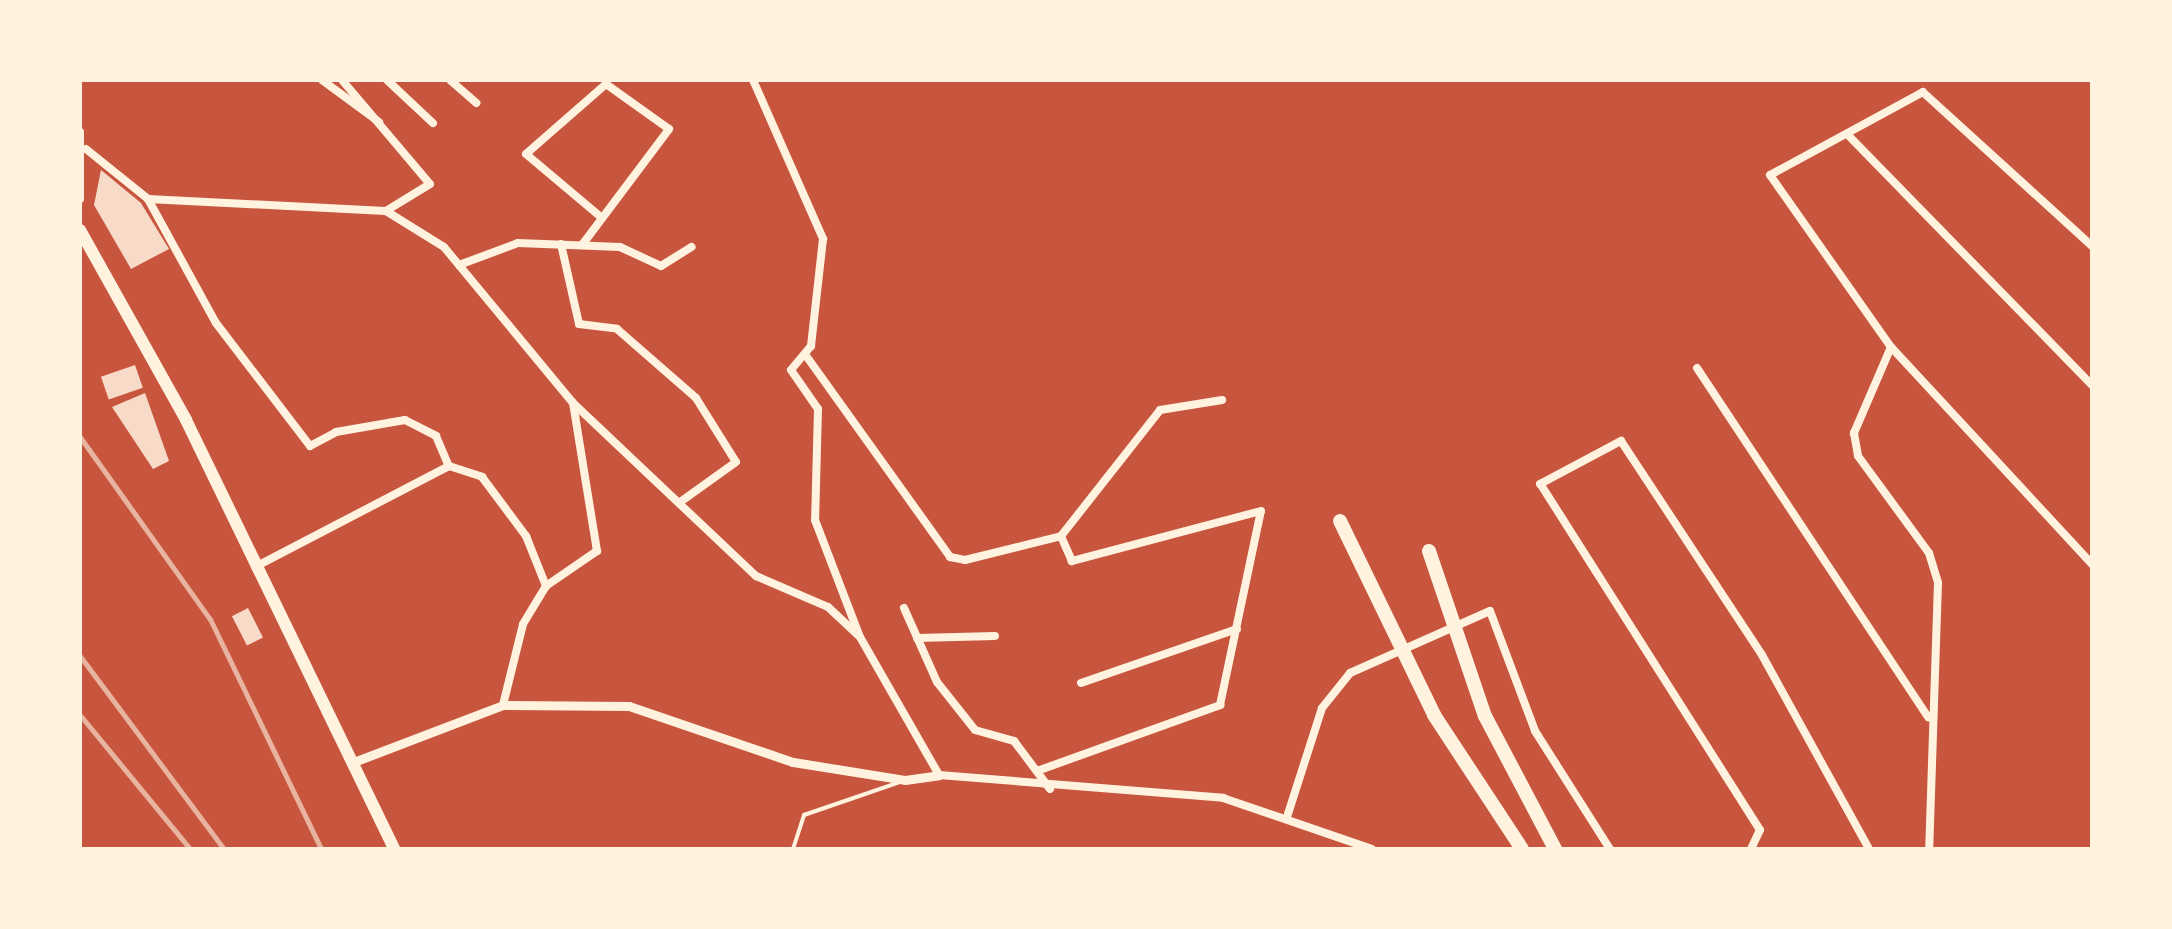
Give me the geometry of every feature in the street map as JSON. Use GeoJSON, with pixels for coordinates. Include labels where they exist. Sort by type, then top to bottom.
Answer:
{"type":"FeatureCollection","features":[{"type":"Feature","properties":{"kind":"highway"},"geometry":{"type":"LineString","coordinates":[[80,230],[155,360],[394,849]]}},
{"type":"Feature","properties":{"kind":"highway"},"geometry":{"type":"LineString","coordinates":[[1340,521],[1407,665],[1522,849]]}},
{"type":"Feature","properties":{"kind":"highway"},"geometry":{"type":"LineString","coordinates":[[1429,551],[1461,653],[1555,849]]}},
{"type":"Feature","properties":{"kind":"highway"},"geometry":{"type":"LineString","coordinates":[[1498,814],[1513,849]]}},
{"type":"Feature","properties":{"kind":"street"},"geometry":{"type":"LineString","coordinates":[[322,80],[387,128]]}},
{"type":"Feature","properties":{"kind":"street"},"geometry":{"type":"LineString","coordinates":[[342,80],[387,128],[430,184],[386,211]]}},
{"type":"Feature","properties":{"kind":"street"},"geometry":{"type":"LineString","coordinates":[[387,80],[433,123]]}},
{"type":"Feature","properties":{"kind":"street"},"geometry":{"type":"LineString","coordinates":[[450,80],[476,103]]}},
{"type":"Feature","properties":{"kind":"street"},"geometry":{"type":"LineString","coordinates":[[753,80],[823,239],[807,356],[791,370],[818,410],[815,520],[860,637],[939,775]]}},
{"type":"Feature","properties":{"kind":"street"},"geometry":{"type":"LineString","coordinates":[[582,245],[669,130],[606,84],[526,154],[539,173],[602,218]]}},
{"type":"Feature","properties":{"kind":"street"},"geometry":{"type":"LineString","coordinates":[[2092,246],[1923,92],[1770,175],[1891,347],[2092,564]]}},
{"type":"Feature","properties":{"kind":"street"},"geometry":{"type":"LineString","coordinates":[[80,132],[86,149],[80,200]]}},
{"type":"Feature","properties":{"kind":"street"},"geometry":{"type":"LineString","coordinates":[[1847,134],[2092,385]]}},
{"type":"Feature","properties":{"kind":"street"},"geometry":{"type":"LineString","coordinates":[[86,149],[148,199],[216,323],[310,446],[405,420],[436,436],[449,466]]}},
{"type":"Feature","properties":{"kind":"street"},"geometry":{"type":"LineString","coordinates":[[148,199],[386,211],[459,265],[573,403],[756,576],[828,607],[860,637]]}},
{"type":"Feature","properties":{"kind":"street"},"geometry":{"type":"LineString","coordinates":[[459,265],[518,243],[620,246],[661,266],[692,247]]}},
{"type":"Feature","properties":{"kind":"street"},"geometry":{"type":"LineString","coordinates":[[561,244],[578,324],[617,329],[696,398],[736,462],[679,503]]}},
{"type":"Feature","properties":{"kind":"street"},"geometry":{"type":"LineString","coordinates":[[1891,347],[1854,433],[1858,456],[1929,552],[1938,583],[1928,717],[1929,849]]}},
{"type":"Feature","properties":{"kind":"street"},"geometry":{"type":"LineString","coordinates":[[807,356],[950,557],[1061,536],[1160,410],[1222,400]]}},
{"type":"Feature","properties":{"kind":"street"},"geometry":{"type":"LineString","coordinates":[[1696,368],[1928,717]]}},
{"type":"Feature","properties":{"kind":"street"},"geometry":{"type":"LineString","coordinates":[[503,706],[523,624],[546,586],[596,551],[573,403]]}},
{"type":"Feature","properties":{"kind":"street"},"geometry":{"type":"LineString","coordinates":[[1751,849],[1760,830],[1540,484],[1621,441],[1762,655],[1869,849]]}},
{"type":"Feature","properties":{"kind":"street"},"geometry":{"type":"LineString","coordinates":[[255,567],[449,466],[482,476],[526,536],[546,586]]}},
{"type":"Feature","properties":{"kind":"street"},"geometry":{"type":"LineString","coordinates":[[1037,771],[1220,705],[1261,511],[1072,560],[1061,536]]}},
{"type":"Feature","properties":{"kind":"street"},"geometry":{"type":"LineString","coordinates":[[904,608],[917,638],[975,730],[1014,741],[1050,789]]}},
{"type":"Feature","properties":{"kind":"street"},"geometry":{"type":"LineString","coordinates":[[1287,817],[1322,708],[1350,673],[1490,611],[1534,732],[1610,849]]}},
{"type":"Feature","properties":{"kind":"street"},"geometry":{"type":"LineString","coordinates":[[1081,683],[1238,629]]}},
{"type":"Feature","properties":{"kind":"street"},"geometry":{"type":"LineString","coordinates":[[917,638],[995,636]]}},
{"type":"Feature","properties":{"kind":"street"},"geometry":{"type":"LineString","coordinates":[[351,762],[503,706],[629,706],[793,762],[905,780],[939,775],[1050,789],[1223,798],[1372,849]]}},
{"type":"Feature","properties":{"kind":"street"},"geometry":{"type":"LineString","coordinates":[[1328,849],[1334,836]]}},
{"type":"Feature","properties":{"kind":"lane"},"geometry":{"type":"LineString","coordinates":[[793,849],[804,814],[905,780]]}},
{"type":"Feature","properties":{"kind":"building"},"geometry":{"type":"Polygon","coordinates":[[[101,170],[141,203],[169,249],[131,269],[94,205],[101,170]]]}},
{"type":"Feature","properties":{"kind":"building"},"geometry":{"type":"Polygon","coordinates":[[[135,365],[143,388],[109,399],[101,377],[135,365]]]}},
{"type":"Feature","properties":{"kind":"building"},"geometry":{"type":"Polygon","coordinates":[[[145,393],[169,461],[153,469],[112,407],[145,393]]]}},
{"type":"Feature","properties":{"kind":"building"},"geometry":{"type":"Polygon","coordinates":[[[248,608],[263,637],[247,646],[232,616],[248,608]]]}},
{"type":"Feature","properties":{"kind":"railway"},"geometry":{"type":"LineString","coordinates":[[80,437],[210,619],[321,849]]}},
{"type":"Feature","properties":{"kind":"railway"},"geometry":{"type":"LineString","coordinates":[[80,656],[224,849]]}},
{"type":"Feature","properties":{"kind":"railway"},"geometry":{"type":"LineString","coordinates":[[80,715],[190,849]]}}]}
